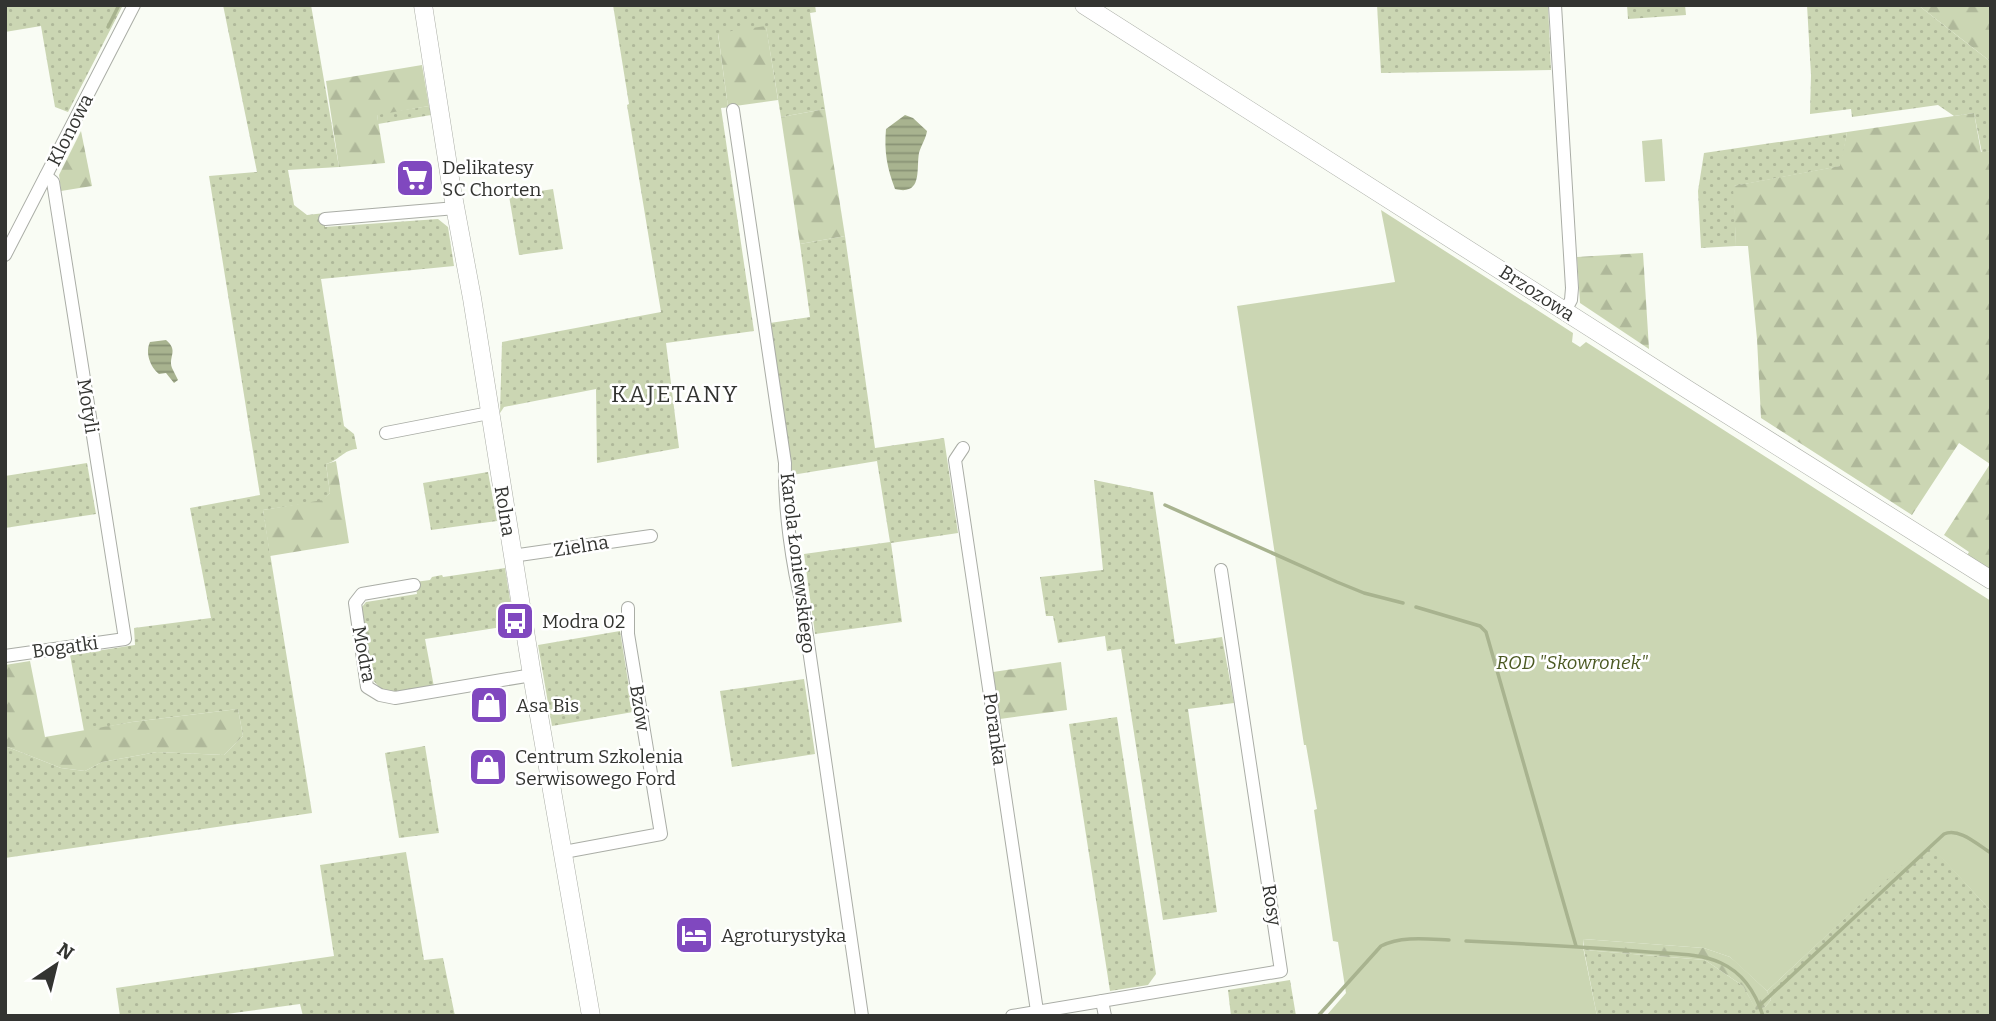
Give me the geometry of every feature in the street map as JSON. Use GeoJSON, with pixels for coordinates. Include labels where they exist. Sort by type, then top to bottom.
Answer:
{"type":"FeatureCollection","features":[{"type":"Feature","properties":{"kind":"street","name":"Klonowa"},"geometry":{"type":"LineString","coordinates":[[5,255],[134,5]]}},
{"type":"Feature","properties":{"kind":"street","name":"Rolna"},"geometry":{"type":"LineString","coordinates":[[423,5],[512,556],[591,1016]]}},
{"type":"Feature","properties":{"kind":"street","name":"Brzozowa"},"geometry":{"type":"LineString","coordinates":[[1084,5],[1991,580]]}},
{"type":"Feature","properties":{"kind":"street"},"geometry":{"type":"LineString","coordinates":[[1555,5],[1572,288],[1571,300],[1565,311]]}},
{"type":"Feature","properties":{"kind":"street","name":"Karola Łoniewskiego"},"geometry":{"type":"LineString","coordinates":[[733,110],[785,463],[784,485],[797,586],[803,608],[862,1016]]}},
{"type":"Feature","properties":{"kind":"street","name":"Motyli"},"geometry":{"type":"LineString","coordinates":[[46,176],[53,182],[125,639]]}},
{"type":"Feature","properties":{"kind":"street"},"geometry":{"type":"LineString","coordinates":[[325,219],[456,208]]}},
{"type":"Feature","properties":{"kind":"street"},"geometry":{"type":"LineString","coordinates":[[386,433],[489,413]]}},
{"type":"Feature","properties":{"kind":"street","name":"Poranka"},"geometry":{"type":"LineString","coordinates":[[963,448],[955,460],[1037,1011]]}},
{"type":"Feature","properties":{"kind":"street","name":"Zielna"},"geometry":{"type":"LineString","coordinates":[[512,556],[651,536]]}},
{"type":"Feature","properties":{"kind":"street","name":"Rosy"},"geometry":{"type":"LineString","coordinates":[[1012,1016],[1281,971],[1221,570]]}},
{"type":"Feature","properties":{"kind":"street","name":"Modra"},"geometry":{"type":"LineString","coordinates":[[414,585],[362,594],[355,603],[368,687],[373,692],[395,698],[532,676]]}},
{"type":"Feature","properties":{"kind":"street","name":"Bzów"},"geometry":{"type":"LineString","coordinates":[[564,852],[661,834],[628,634],[628,608]]}},
{"type":"Feature","properties":{"kind":"street","name":"Bogatki"},"geometry":{"type":"LineString","coordinates":[[5,656],[125,639]]}},
{"type":"Feature","properties":{"kind":"street"},"geometry":{"type":"LineString","coordinates":[[1102,1001],[1105,1016]]}},
{"type":"Feature","properties":{"kind":"green space"},"geometry":{"type":"Polygon","coordinates":[[[5,5],[123,5],[68,112],[55,107],[41,26],[5,32],[5,5]]]}},
{"type":"Feature","properties":{"kind":"green space"},"geometry":{"type":"Polygon","coordinates":[[[223,5],[311,5],[339,167],[288,170],[294,205],[307,215],[325,213],[325,227],[438,219],[448,227],[454,266],[321,279],[344,426],[354,434],[357,449],[348,451],[326,464],[330,493],[323,501],[263,510],[312,813],[5,858],[5,746],[61,768],[85,771],[102,762],[157,752],[224,755],[243,736],[238,709],[132,722],[84,731],[70,655],[135,645],[134,628],[211,618],[190,508],[260,495],[209,176],[257,172],[223,5]]]}},
{"type":"Feature","properties":{"kind":"green space"},"geometry":{"type":"Polygon","coordinates":[[[613,5],[815,5],[816,12],[810,13],[825,109],[781,117],[766,27],[718,34],[728,107],[721,108],[754,331],[666,343],[679,448],[597,463],[596,389],[504,407],[500,413],[502,342],[661,312],[613,5]]]}},
{"type":"Feature","properties":{"kind":"green space"},"geometry":{"type":"Polygon","coordinates":[[[1377,5],[1548,5],[1551,70],[1381,73],[1377,5]]]}},
{"type":"Feature","properties":{"kind":"green space"},"geometry":{"type":"Polygon","coordinates":[[[1627,5],[1685,5],[1686,15],[1628,19],[1627,5]]]}},
{"type":"Feature","properties":{"kind":"green space"},"geometry":{"type":"Polygon","coordinates":[[[1807,5],[1918,5],[1991,62],[1991,151],[1982,153],[1974,113],[1954,116],[1938,105],[1852,117],[1851,109],[1810,114],[1807,5]]]}},
{"type":"Feature","properties":{"kind":"green space"},"geometry":{"type":"Polygon","coordinates":[[[1918,5],[1991,5],[1991,62],[1986,58],[1918,5]]]}},
{"type":"Feature","properties":{"kind":"green space"},"geometry":{"type":"Polygon","coordinates":[[[766,26],[778,100],[728,107],[718,33],[766,26]]]}},
{"type":"Feature","properties":{"kind":"green space"},"geometry":{"type":"Polygon","coordinates":[[[422,65],[429,106],[377,115],[385,163],[339,167],[326,81],[422,65]]]}},
{"type":"Feature","properties":{"kind":"green space"},"geometry":{"type":"Polygon","coordinates":[[[429,106],[431,115],[378,124],[377,114],[429,106]]]}},
{"type":"Feature","properties":{"kind":"green space"},"geometry":{"type":"Polygon","coordinates":[[[825,109],[845,236],[800,244],[781,117],[825,109]]]}},
{"type":"Feature","properties":{"kind":"green space"},"geometry":{"type":"Polygon","coordinates":[[[1974,113],[1981,152],[1991,151],[1991,570],[1967,555],[1969,552],[1944,535],[1990,464],[1959,443],[1912,515],[1761,418],[1748,246],[1736,246],[1733,186],[1840,166],[1847,132],[1974,113]]]}},
{"type":"Feature","properties":{"kind":"green space"},"geometry":{"type":"Polygon","coordinates":[[[81,131],[92,186],[61,191],[59,175],[81,131]]]}},
{"type":"Feature","properties":{"kind":"green space"},"geometry":{"type":"Polygon","coordinates":[[[1847,132],[1841,166],[1734,186],[1736,246],[1701,248],[1698,191],[1704,153],[1847,132]]]}},
{"type":"Feature","properties":{"kind":"green space"},"geometry":{"type":"Polygon","coordinates":[[[1662,139],[1665,181],[1645,182],[1642,141],[1662,139]]]}},
{"type":"Feature","properties":{"kind":"green space"},"geometry":{"type":"Polygon","coordinates":[[[553,189],[563,249],[519,255],[509,196],[553,189]]]}},
{"type":"Feature","properties":{"kind":"green space","name":"ROD \"Skowronek\""},"geometry":{"type":"Polygon","coordinates":[[[1381,210],[1573,333],[1572,342],[1580,347],[1586,342],[1991,601],[1991,911],[1927,842],[1767,991],[1730,957],[1704,948],[1583,939],[1597,1016],[1326,1016],[1346,993],[1338,942],[1333,941],[1314,810],[1317,809],[1304,745],[1237,306],[1395,282],[1381,210]]]}},
{"type":"Feature","properties":{"kind":"green space"},"geometry":{"type":"Polygon","coordinates":[[[845,236],[875,448],[944,438],[958,533],[891,543],[902,622],[815,634],[804,554],[890,542],[877,461],[792,475],[770,323],[810,317],[800,244],[845,236]]]}},
{"type":"Feature","properties":{"kind":"green space"},"geometry":{"type":"Polygon","coordinates":[[[1643,253],[1649,349],[1580,303],[1577,257],[1643,253]]]}},
{"type":"Feature","properties":{"kind":"green space"},"geometry":{"type":"Polygon","coordinates":[[[336,461],[349,543],[270,556],[263,510],[323,500],[330,493],[326,464],[336,461]]]}},
{"type":"Feature","properties":{"kind":"green space"},"geometry":{"type":"Polygon","coordinates":[[[87,463],[96,514],[5,528],[5,476],[87,463]]]}},
{"type":"Feature","properties":{"kind":"green space"},"geometry":{"type":"Polygon","coordinates":[[[488,472],[497,521],[431,530],[423,483],[488,472]]]}},
{"type":"Feature","properties":{"kind":"green space"},"geometry":{"type":"Polygon","coordinates":[[[1094,480],[1153,492],[1175,644],[1222,637],[1234,703],[1188,709],[1217,912],[1163,920],[1121,649],[1107,651],[1105,636],[1058,643],[1053,616],[1046,616],[1040,577],[1103,570],[1094,480]]]}},
{"type":"Feature","properties":{"kind":"green space"},"geometry":{"type":"Polygon","coordinates":[[[505,568],[514,625],[425,639],[434,687],[394,694],[382,690],[371,678],[361,608],[366,602],[417,594],[415,582],[430,580],[432,577],[505,568]]]}},
{"type":"Feature","properties":{"kind":"green space"},"geometry":{"type":"Polygon","coordinates":[[[620,631],[633,712],[552,726],[538,645],[620,631]]]}},
{"type":"Feature","properties":{"kind":"green space"},"geometry":{"type":"Polygon","coordinates":[[[30,661],[45,737],[132,722],[238,709],[243,736],[224,755],[157,752],[102,762],[85,771],[61,768],[5,746],[5,665],[30,661]]]}},
{"type":"Feature","properties":{"kind":"green space"},"geometry":{"type":"Polygon","coordinates":[[[1061,662],[1067,710],[1000,719],[993,672],[1061,662]]]}},
{"type":"Feature","properties":{"kind":"green space"},"geometry":{"type":"Polygon","coordinates":[[[804,679],[815,754],[732,767],[720,691],[804,679]]]}},
{"type":"Feature","properties":{"kind":"green space"},"geometry":{"type":"Polygon","coordinates":[[[1117,717],[1156,974],[1148,985],[1110,991],[1069,724],[1117,717]]]}},
{"type":"Feature","properties":{"kind":"green space"},"geometry":{"type":"Polygon","coordinates":[[[425,746],[439,833],[399,838],[385,753],[425,746]]]}},
{"type":"Feature","properties":{"kind":"green space"},"geometry":{"type":"Polygon","coordinates":[[[1927,841],[1991,911],[1991,1016],[1597,1016],[1584,950],[1705,960],[1743,986],[1756,1009],[1765,1007],[1771,1000],[1767,991],[1927,841]]]}},
{"type":"Feature","properties":{"kind":"green space"},"geometry":{"type":"Polygon","coordinates":[[[406,852],[424,960],[443,958],[455,1016],[303,1016],[300,1004],[212,1016],[120,1016],[116,988],[334,956],[320,865],[406,852]]]}},
{"type":"Feature","properties":{"kind":"green space"},"geometry":{"type":"Polygon","coordinates":[[[1583,939],[1704,948],[1730,957],[1767,991],[1771,1000],[1765,1007],[1756,1010],[1743,986],[1705,960],[1584,950],[1583,939]]]}},
{"type":"Feature","properties":{"kind":"green space"},"geometry":{"type":"Polygon","coordinates":[[[1290,980],[1296,1016],[1231,1016],[1228,990],[1290,980]]]}},
{"type":"Feature","properties":{"kind":"shaded area"},"geometry":{"type":"Polygon","coordinates":[[[905,115],[913,118],[927,131],[919,153],[916,180],[910,189],[904,190],[895,189],[892,181],[885,137],[886,129],[905,115]]]}},
{"type":"Feature","properties":{"kind":"shaded area"},"geometry":{"type":"Polygon","coordinates":[[[166,340],[173,351],[171,364],[178,380],[174,383],[166,373],[159,374],[156,371],[148,355],[150,342],[166,340]]]}},
{"type":"Feature","properties":{"kind":"waterway"},"geometry":{"type":"LineString","coordinates":[[108,27],[119,5]]}},
{"type":"Feature","properties":{"kind":"waterway"},"geometry":{"type":"LineString","coordinates":[[1165,505],[1337,582],[1364,593],[1403,603]]}},
{"type":"Feature","properties":{"kind":"waterway"},"geometry":{"type":"LineString","coordinates":[[1416,607],[1480,626],[1486,632],[1576,946]]}},
{"type":"Feature","properties":{"kind":"waterway"},"geometry":{"type":"LineString","coordinates":[[1760,1005],[1944,834],[1950,832],[1962,835],[1991,853]]}},
{"type":"Feature","properties":{"kind":"waterway"},"geometry":{"type":"LineString","coordinates":[[1318,1016],[1381,946],[1406,939],[1449,940]]}},
{"type":"Feature","properties":{"kind":"waterway"},"geometry":{"type":"LineString","coordinates":[[1466,941],[1704,957],[1736,972],[1757,1000],[1763,1016]]}},
{"type":"Feature","properties":{"kind":"place","name":"Delikatesy SC Chorten"},"geometry":{"type":"Point","coordinates":[415,178]}},
{"type":"Feature","properties":{"kind":"place","name":"Modra 02"},"geometry":{"type":"Point","coordinates":[515,621]}},
{"type":"Feature","properties":{"kind":"place","name":"Asa Bis"},"geometry":{"type":"Point","coordinates":[489,705]}},
{"type":"Feature","properties":{"kind":"place","name":"Centrum Szkolenia Serwisowego Ford"},"geometry":{"type":"Point","coordinates":[488,767]}},
{"type":"Feature","properties":{"kind":"place","name":"Agroturystyka"},"geometry":{"type":"Point","coordinates":[694,935]}},
{"type":"Feature","properties":{"kind":"district","name":"KAJETANY"},"geometry":{"type":"Point","coordinates":[675,394]}}]}
